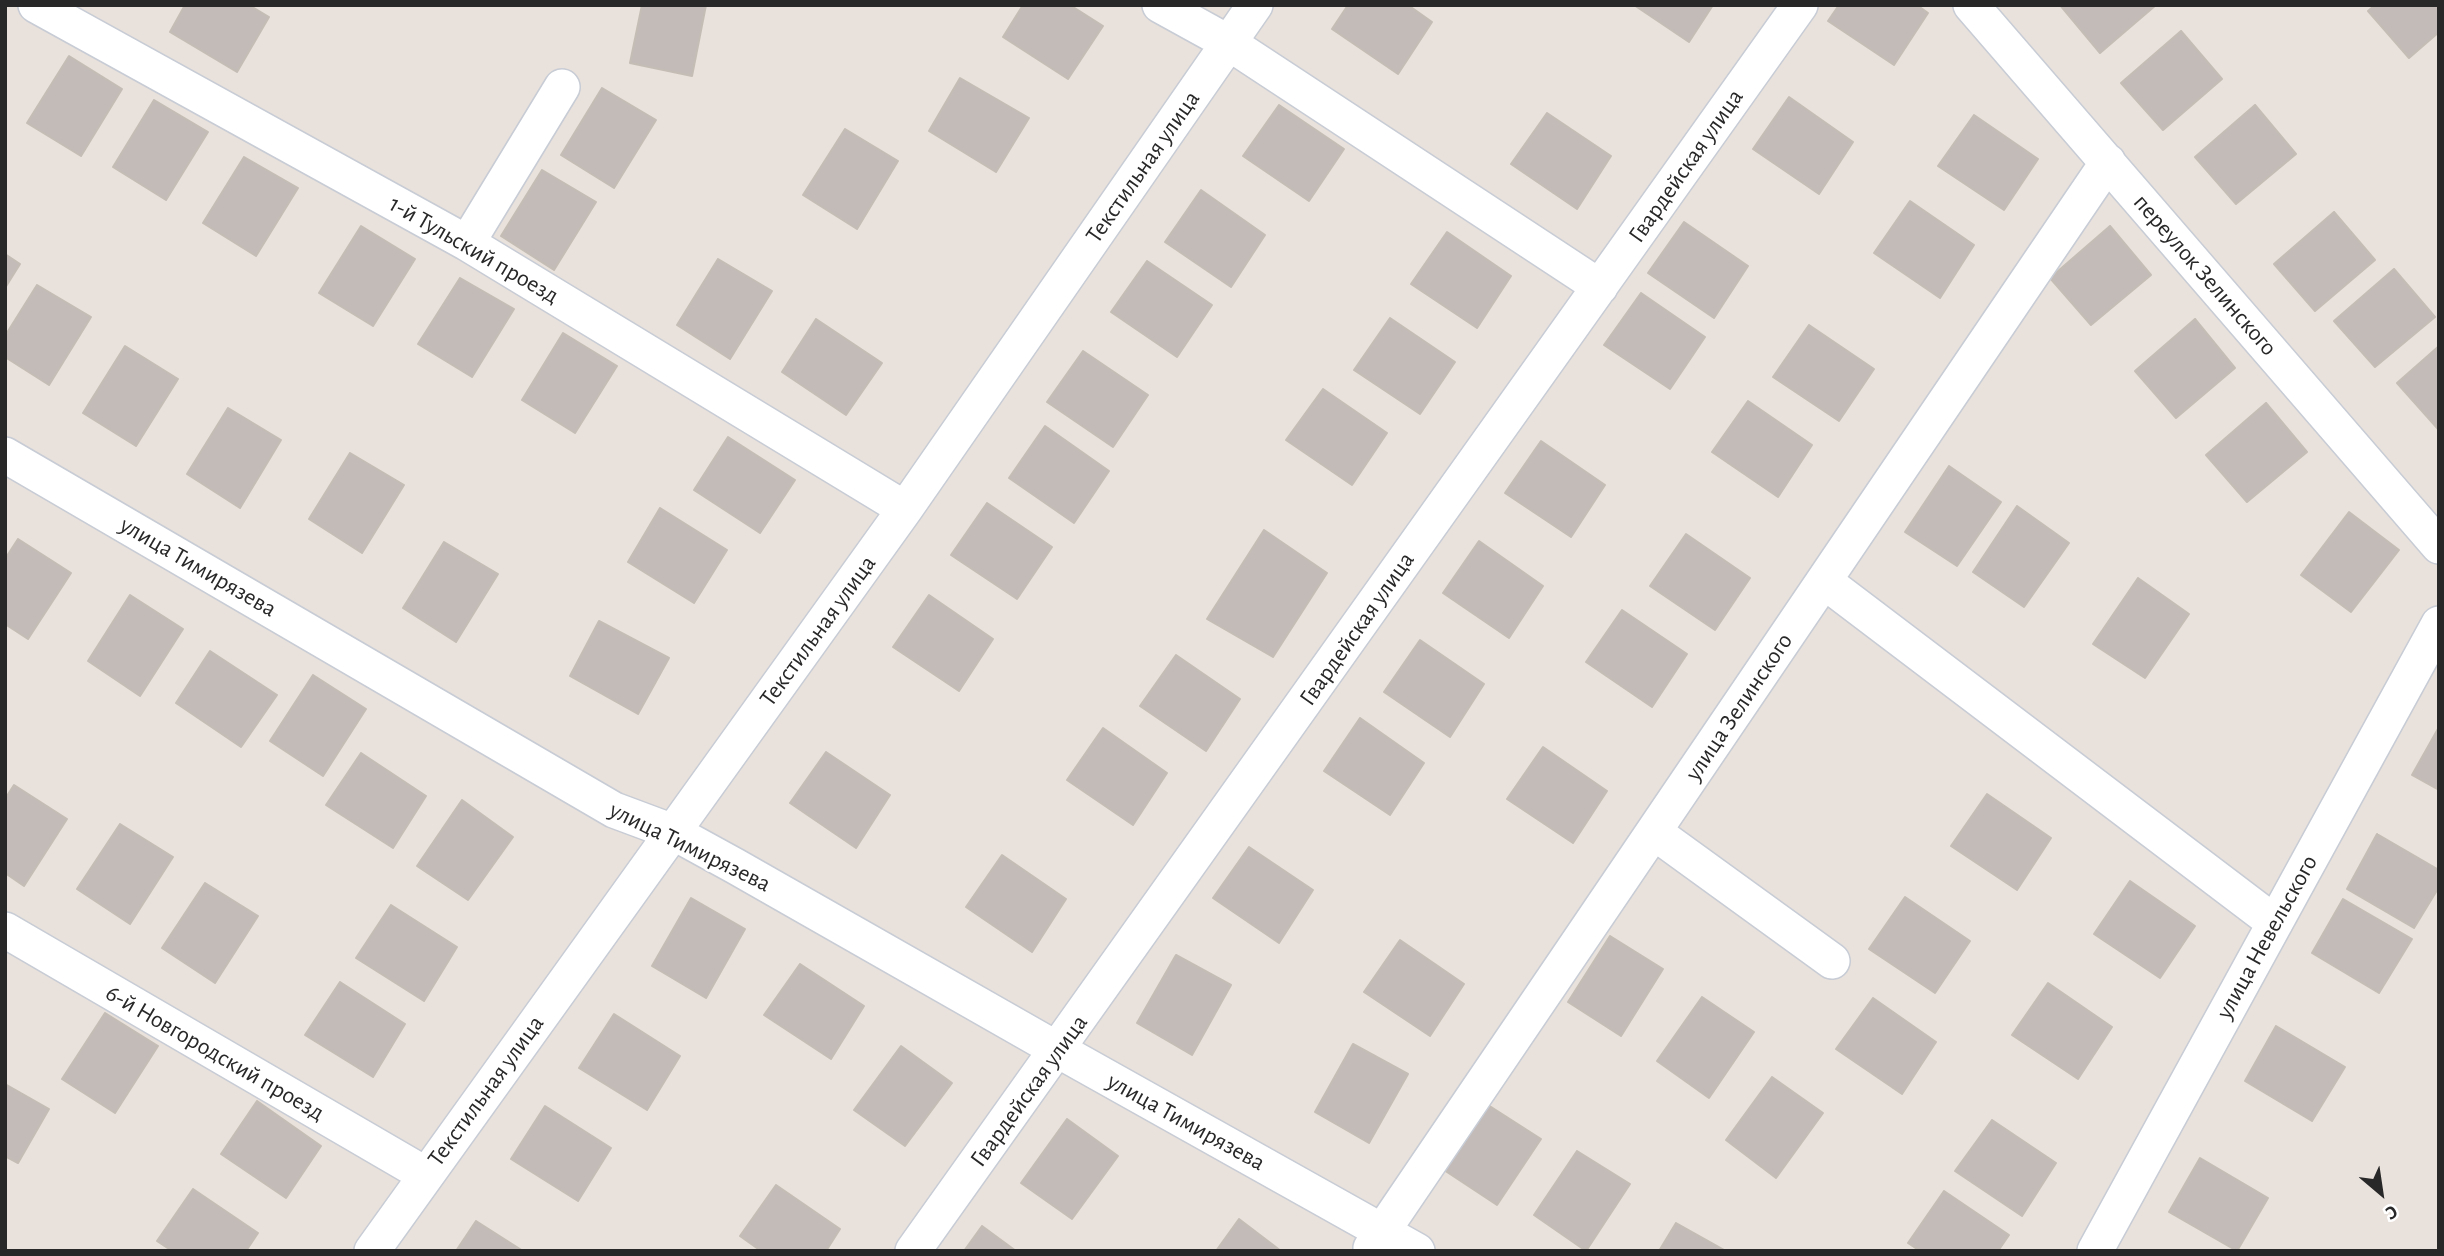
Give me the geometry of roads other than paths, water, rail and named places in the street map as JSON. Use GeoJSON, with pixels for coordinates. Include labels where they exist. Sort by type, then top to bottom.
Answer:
{"type":"FeatureCollection","features":[{"type":"Feature","properties":{"kind":"street","name":"1-й Тульский проезд"},"geometry":{"type":"LineString","coordinates":[[36,5],[467,243],[905,509]]}},
{"type":"Feature","properties":{"kind":"street"},"geometry":{"type":"LineString","coordinates":[[1160,5],[1229,43],[1600,287]]}},
{"type":"Feature","properties":{"kind":"street","name":"Текстильная улица"},"geometry":{"type":"LineString","coordinates":[[372,1251],[905,509],[1255,5]]}},
{"type":"Feature","properties":{"kind":"street","name":"Гвардейская улица"},"geometry":{"type":"LineString","coordinates":[[913,1251],[1800,5]]}},
{"type":"Feature","properties":{"kind":"street","name":"переулок Зелинского"},"geometry":{"type":"LineString","coordinates":[[1971,5],[2439,545]]}},
{"type":"Feature","properties":{"kind":"street"},"geometry":{"type":"LineString","coordinates":[[467,243],[562,87]]}},
{"type":"Feature","properties":{"kind":"street","name":"улица Зелинского"},"geometry":{"type":"LineString","coordinates":[[1376,1241],[2108,162]]}},
{"type":"Feature","properties":{"kind":"street","name":"улица Тимирязева"},"geometry":{"type":"LineString","coordinates":[[5,455],[614,810],[673,832],[1058,1050],[1376,1241],[1417,1251]]}},
{"type":"Feature","properties":{"kind":"street"},"geometry":{"type":"LineString","coordinates":[[1824,581],[2275,923]]}},
{"type":"Feature","properties":{"kind":"street","name":"улица Невельского"},"geometry":{"type":"LineString","coordinates":[[2095,1251],[2439,624]]}},
{"type":"Feature","properties":{"kind":"street"},"geometry":{"type":"LineString","coordinates":[[1654,832],[1832,961]]}},
{"type":"Feature","properties":{"kind":"street","name":"6-й Новгородский проезд"},"geometry":{"type":"LineString","coordinates":[[10,944],[426,1175]]}}]}
